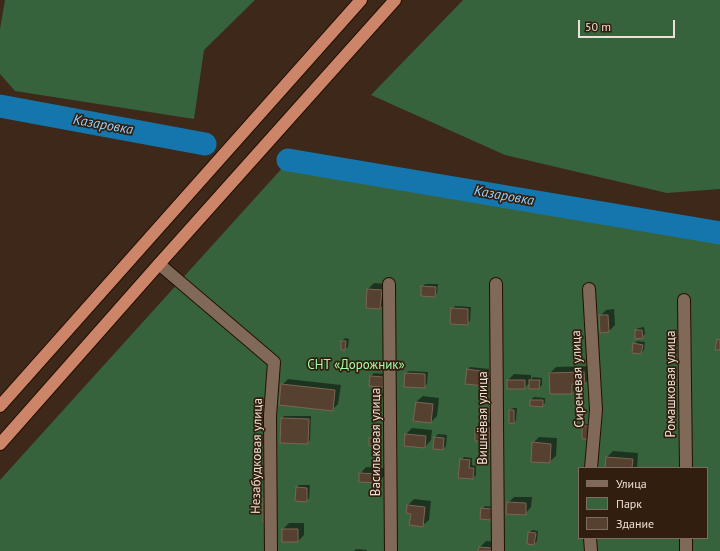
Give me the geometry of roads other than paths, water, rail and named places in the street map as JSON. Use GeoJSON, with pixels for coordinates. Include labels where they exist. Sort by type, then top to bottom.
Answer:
{"type":"FeatureCollection","features":[{"type":"Feature","properties":{"kind":"highway"},"geometry":{"type":"LineString","coordinates":[[0,406],[361,0]]}},
{"type":"Feature","properties":{"kind":"highway"},"geometry":{"type":"LineString","coordinates":[[0,444],[395,0]]}},
{"type":"Feature","properties":{"kind":"street","name":"Незабудковая улица"},"geometry":{"type":"LineString","coordinates":[[159,264],[274,362],[270,416],[270,551]]}},
{"type":"Feature","properties":{"kind":"street","name":"Васильковая улица"},"geometry":{"type":"LineString","coordinates":[[389,284],[391,551]]}},
{"type":"Feature","properties":{"kind":"street","name":"Вишнёвая улица"},"geometry":{"type":"LineString","coordinates":[[496,284],[498,551]]}},
{"type":"Feature","properties":{"kind":"street","name":"Сиреневая улица"},"geometry":{"type":"LineString","coordinates":[[588,289],[596,410],[591,467]]}},
{"type":"Feature","properties":{"kind":"street","name":"Ромашковая улица"},"geometry":{"type":"LineString","coordinates":[[684,300],[686,467]]}},
{"type":"Feature","properties":{"kind":"street"},"geometry":{"type":"LineString","coordinates":[[590,539],[591,551]]}},
{"type":"Feature","properties":{"kind":"street"},"geometry":{"type":"LineString","coordinates":[[686,539],[686,551]]}},
{"type":"Feature","properties":{"kind":"waterway","name":"Казаровка"},"geometry":{"type":"LineString","coordinates":[[0,106],[205,144]]}},
{"type":"Feature","properties":{"kind":"waterway","name":"Казаровка"},"geometry":{"type":"LineString","coordinates":[[288,160],[720,233]]}},
{"type":"Feature","properties":{"kind":"park label","name":"СНТ «Дорожник»"},"geometry":{"type":"Point","coordinates":[356,365]}}]}
